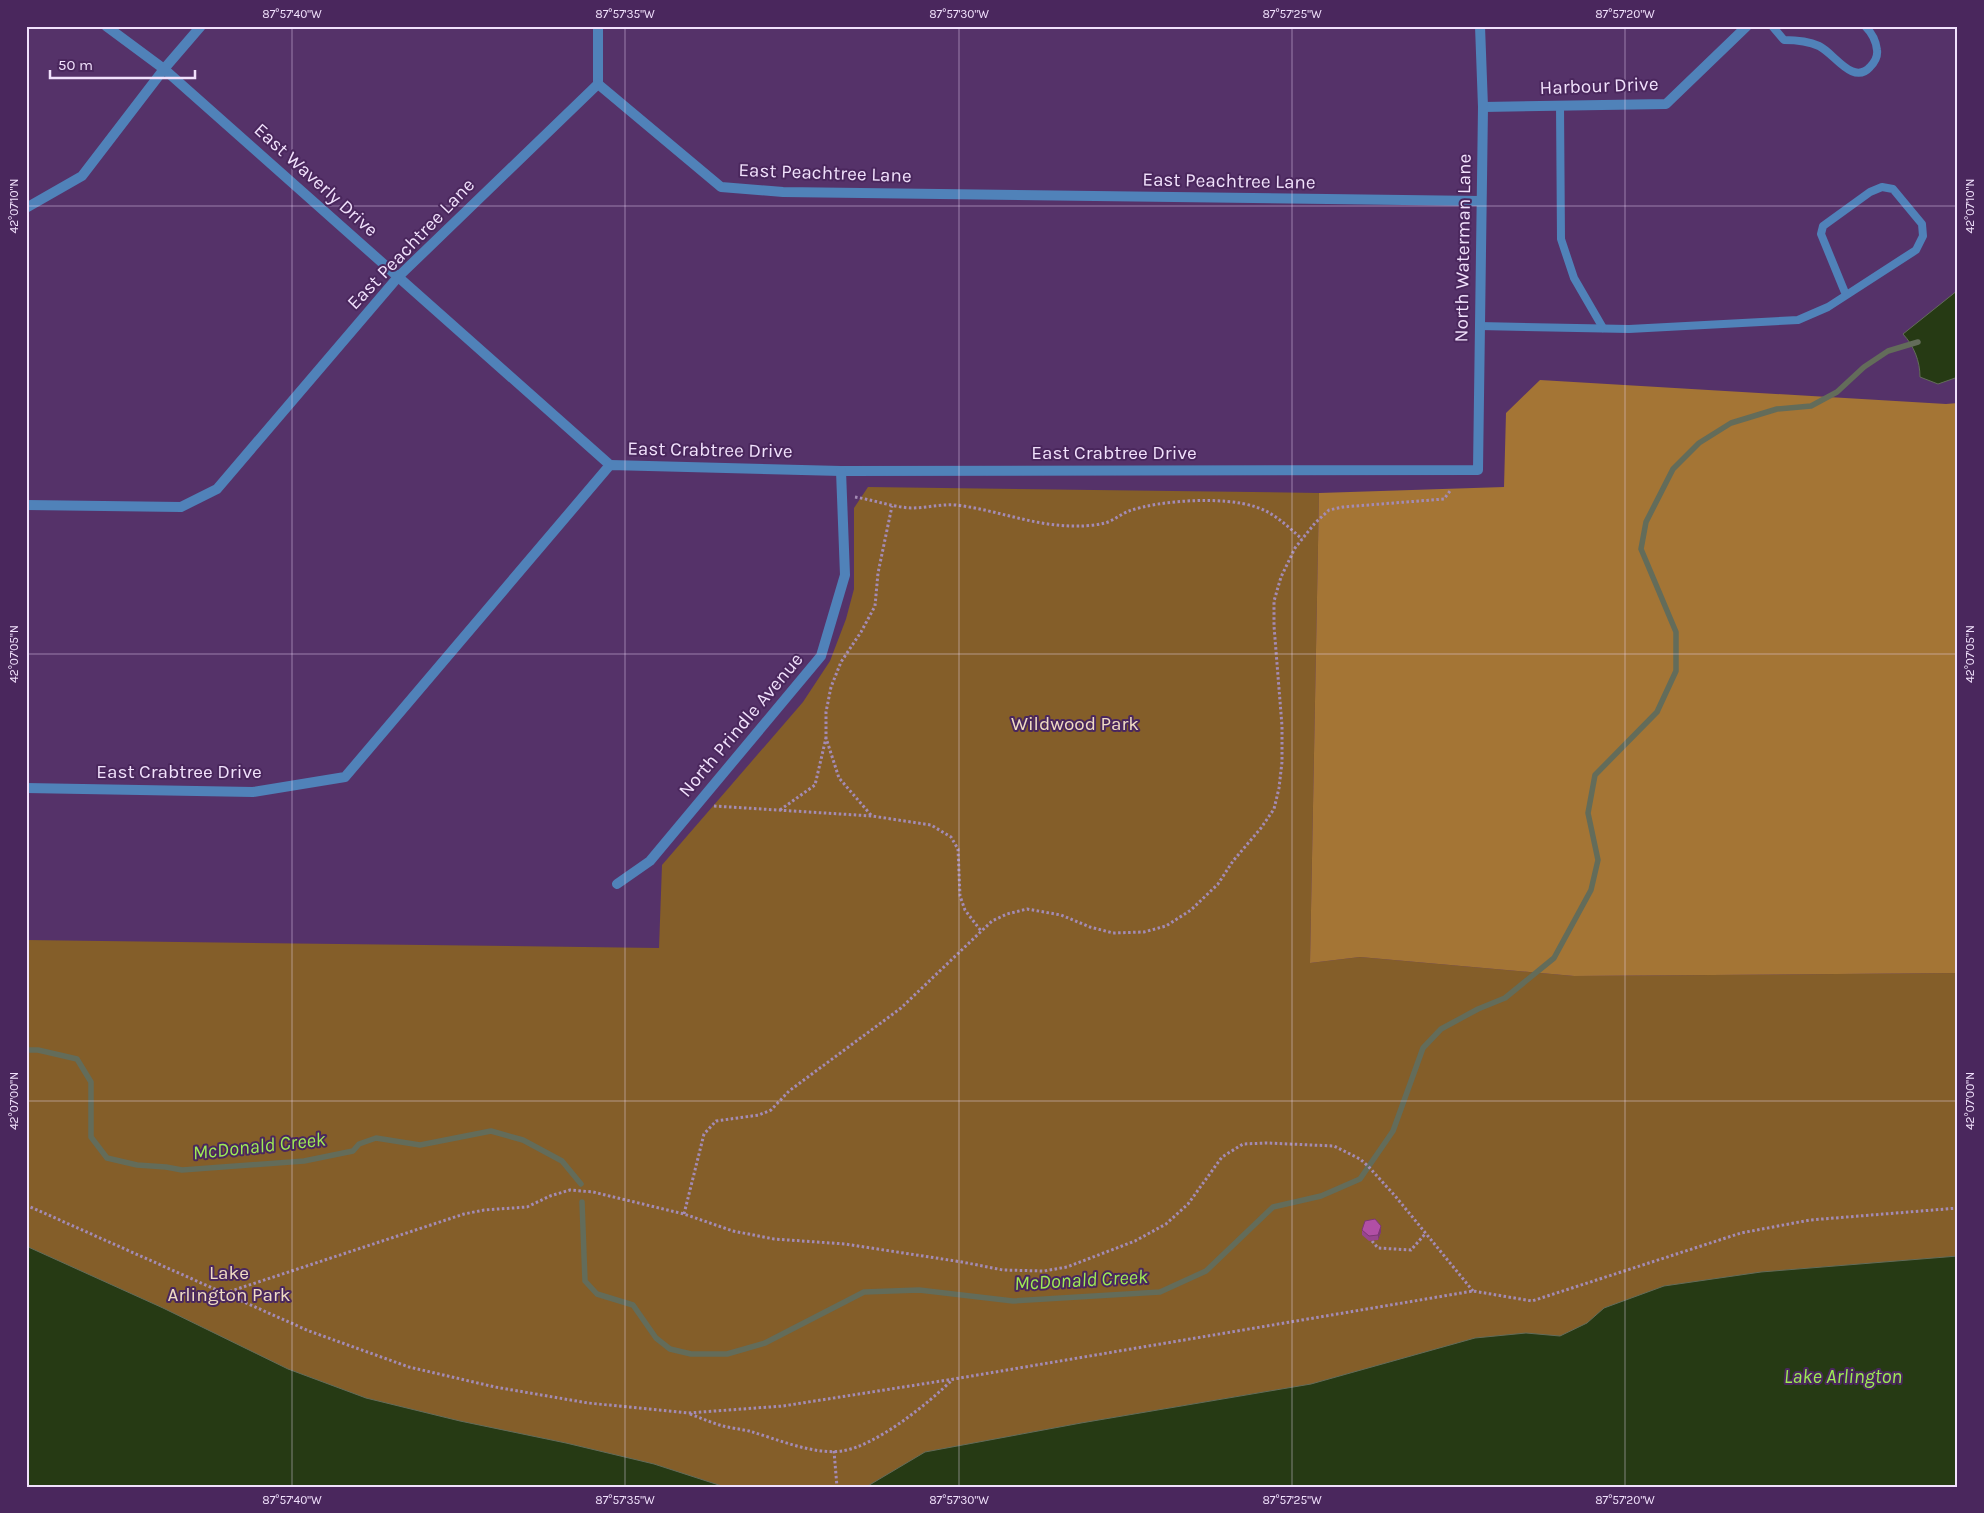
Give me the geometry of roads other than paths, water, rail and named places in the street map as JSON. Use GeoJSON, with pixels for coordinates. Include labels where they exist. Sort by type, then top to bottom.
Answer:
{"type":"FeatureCollection","features":[{"type":"Feature","properties":{"kind":"street","name":"East Waverly Drive"},"geometry":{"type":"LineString","coordinates":[[106,26],[164,69],[610,465]]}},
{"type":"Feature","properties":{"kind":"street"},"geometry":{"type":"LineString","coordinates":[[26,208],[82,176],[164,69],[201,26]]}},
{"type":"Feature","properties":{"kind":"street"},"geometry":{"type":"LineString","coordinates":[[598,26],[598,84]]}},
{"type":"Feature","properties":{"kind":"street","name":"North Waterman Lane"},"geometry":{"type":"LineString","coordinates":[[1478,470],[1480,201],[1483,107],[1480,26]]}},
{"type":"Feature","properties":{"kind":"street","name":"Harbour Drive"},"geometry":{"type":"LineString","coordinates":[[1483,107],[1666,104],[1747,26]]}},
{"type":"Feature","properties":{"kind":"street","name":"East Peachtree Lane"},"geometry":{"type":"LineString","coordinates":[[26,505],[181,507],[217,489],[398,277],[598,84],[720,187],[783,192],[1480,201]]}},
{"type":"Feature","properties":{"kind":"street","name":"East Crabtree Drive"},"geometry":{"type":"LineString","coordinates":[[26,788],[252,792],[345,776],[610,465],[841,471],[1478,470]]}},
{"type":"Feature","properties":{"kind":"street","name":"North Prindle Avenue"},"geometry":{"type":"LineString","coordinates":[[617,884],[650,861],[821,656],[845,575],[841,471]]}},
{"type":"Feature","properties":{"kind":"lane"},"geometry":{"type":"LineString","coordinates":[[1772,26],[1784,40],[1812,43],[1822,47],[1848,70],[1856,74],[1866,71],[1875,62],[1878,54],[1876,42],[1865,26]]}},
{"type":"Feature","properties":{"kind":"lane"},"geometry":{"type":"LineString","coordinates":[[1560,106],[1561,240],[1574,278],[1603,328]]}},
{"type":"Feature","properties":{"kind":"lane"},"geometry":{"type":"LineString","coordinates":[[1479,326],[1629,329],[1798,320],[1828,307],[1916,250],[1923,236],[1922,224],[1893,188],[1882,187],[1870,192],[1823,226],[1822,240],[1846,294]]}},
{"type":"Feature","properties":{"kind":"water"},"geometry":{"type":"Polygon","coordinates":[[[1958,290],[1958,377],[1938,384],[1920,377],[1916,354],[1903,334],[1958,290]]]}},
{"type":"Feature","properties":{"kind":"water"},"geometry":{"type":"Polygon","coordinates":[[[26,1246],[163,1308],[288,1369],[366,1398],[654,1464],[725,1487],[26,1487],[26,1246]]]}},
{"type":"Feature","properties":{"kind":"water","name":"Lake Arlington"},"geometry":{"type":"Polygon","coordinates":[[[1958,1256],[1958,1487],[866,1487],[925,1452],[1311,1384],[1475,1338],[1526,1333],[1560,1336],[1587,1323],[1604,1308],[1664,1286],[1761,1272],[1958,1256]]]}},
{"type":"Feature","properties":{"kind":"waterway","name":"McDonald Creek"},"geometry":{"type":"LineString","coordinates":[[582,1202],[585,1281],[597,1294],[633,1305],[656,1338],[670,1349],[691,1354],[727,1354],[765,1343],[864,1292],[919,1290],[1013,1301],[1160,1292],[1206,1271],[1273,1207],[1321,1196],[1360,1179],[1393,1131],[1423,1048],[1441,1029],[1478,1009],[1505,998],[1554,958],[1591,890],[1598,860],[1588,813],[1595,775],[1657,712],[1676,671],[1676,632],[1641,549],[1646,522],[1673,469],[1699,443],[1731,423],[1777,409],[1811,406],[1837,392],[1864,367],[1888,351],[1918,342]]}},
{"type":"Feature","properties":{"kind":"waterway","name":"McDonald Creek"},"geometry":{"type":"LineString","coordinates":[[26,1050],[38,1050],[77,1059],[91,1082],[91,1137],[107,1158],[137,1165],[182,1170],[304,1161],[353,1151],[359,1144],[376,1138],[420,1145],[491,1131],[523,1140],[562,1161],[581,1184]]}},
{"type":"Feature","properties":{"kind":"park label","name":"Wildwood Park"},"geometry":{"type":"Point","coordinates":[1075,724]}},
{"type":"Feature","properties":{"kind":"park label","name":"Lake Arlington Park"},"geometry":{"type":"Point","coordinates":[229,1284]}}]}
